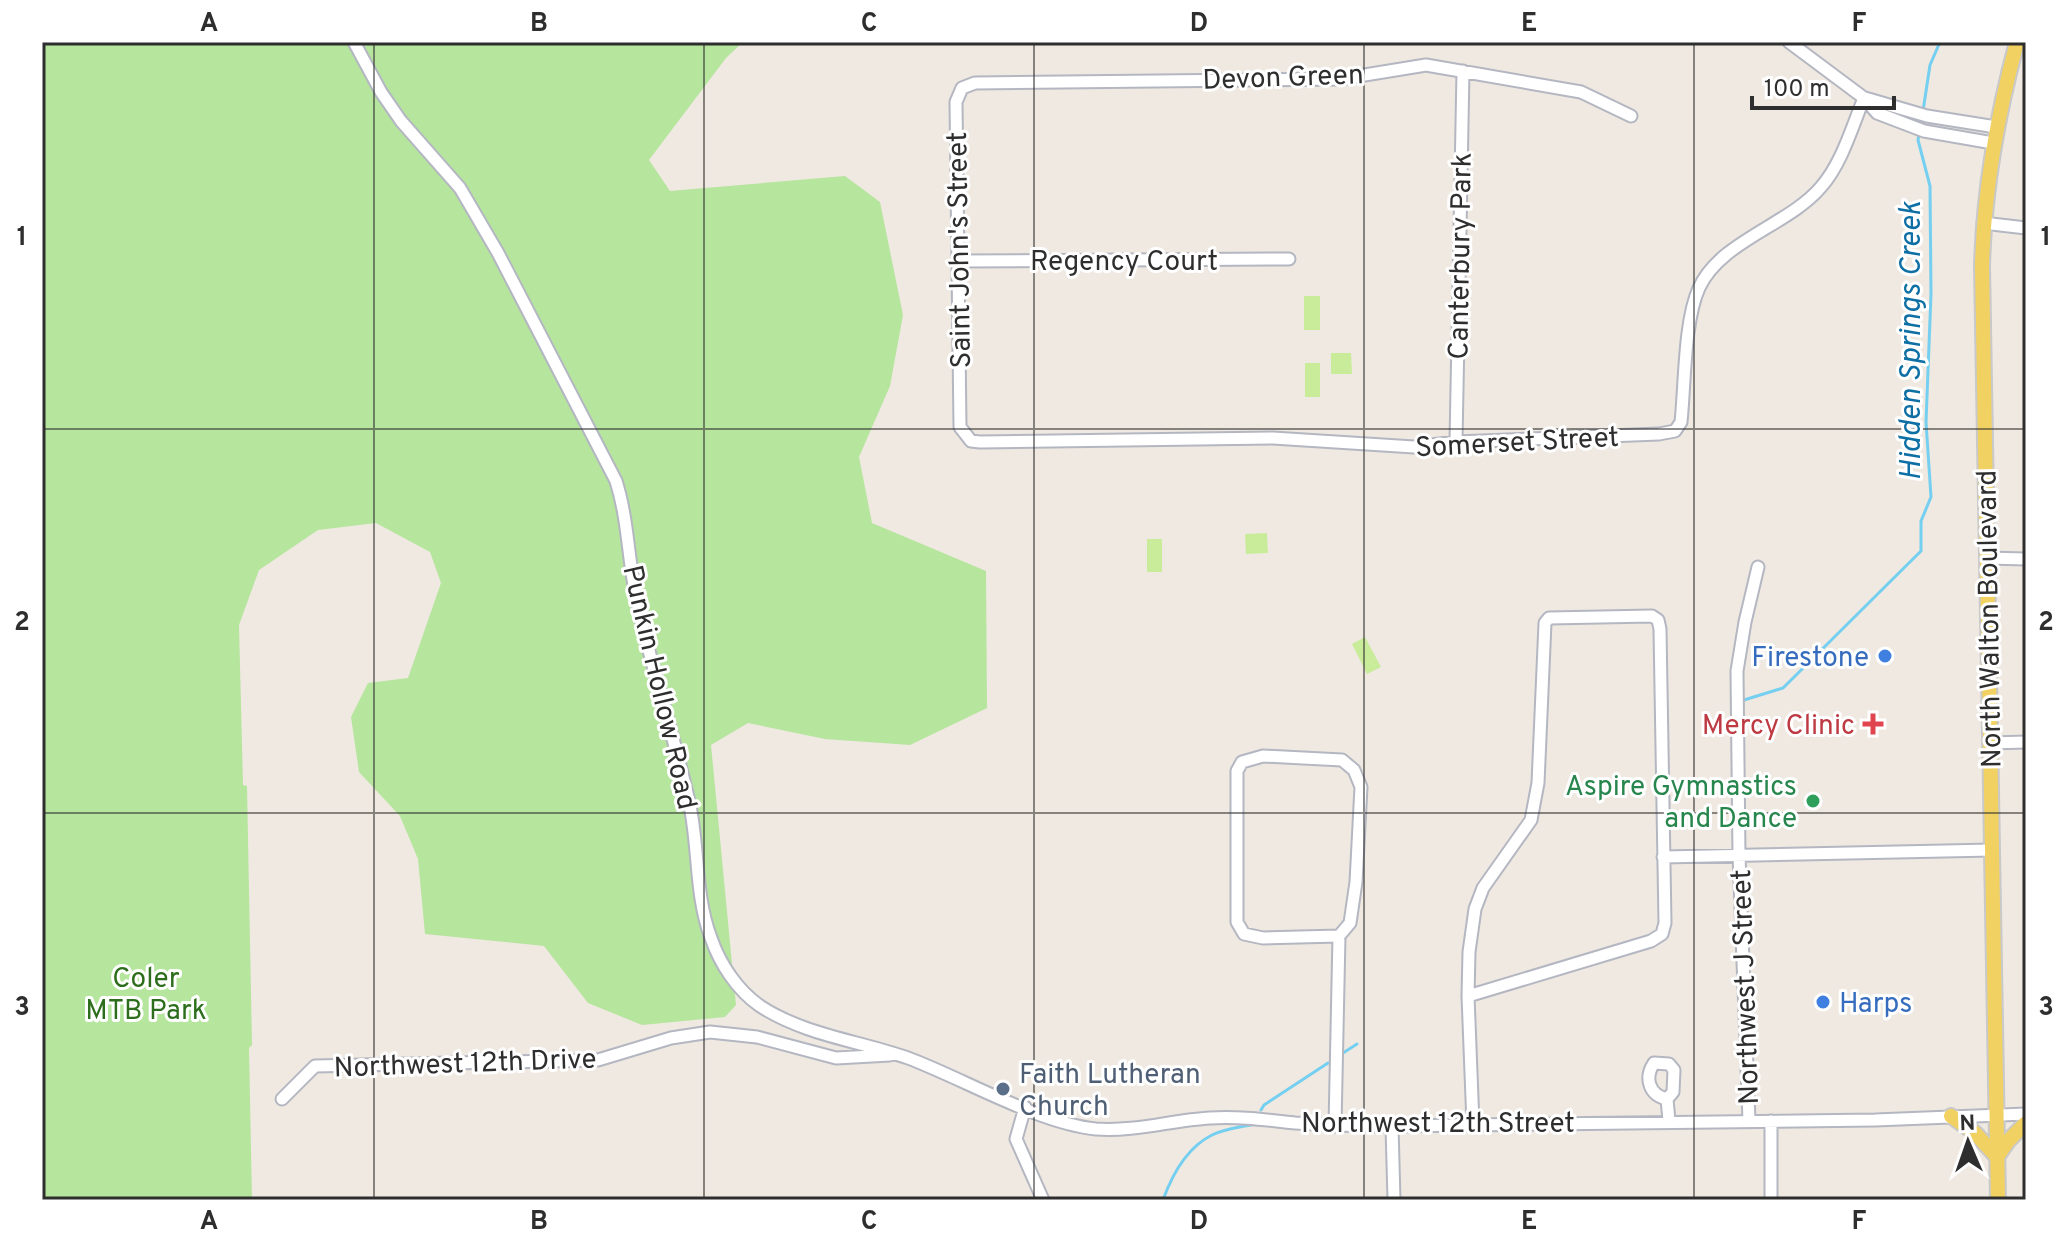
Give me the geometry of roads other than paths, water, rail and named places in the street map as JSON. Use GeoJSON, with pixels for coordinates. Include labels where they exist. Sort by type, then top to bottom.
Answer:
{"type":"FeatureCollection","features":[{"type":"Feature","properties":{"kind":"main road","name":"North Walton Boulevard"},"geometry":{"type":"LineString","coordinates":[[1998,1200],[1983,223],[1996,127],[2017,42]]}},
{"type":"Feature","properties":{"kind":"main road"},"geometry":{"type":"LineString","coordinates":[[1951,1116],[1975,1133],[1997,1157],[2026,1123]]}},
{"type":"Feature","properties":{"kind":"street","name":"Punkin Hollow Road"},"geometry":{"type":"LineString","coordinates":[[354,42],[401,121],[460,188],[498,253],[616,481],[624,505],[637,604],[690,808],[700,895],[719,956],[743,990],[781,1018],[895,1054]]}},
{"type":"Feature","properties":{"kind":"street"},"geometry":{"type":"LineString","coordinates":[[1789,42],[1864,98],[1877,113],[1924,131],[1993,143]]}},
{"type":"Feature","properties":{"kind":"street","name":"Devon Green"},"geometry":{"type":"LineString","coordinates":[[975,83],[1340,79],[1426,65],[1581,92],[1631,116]]}},
{"type":"Feature","properties":{"kind":"street","name":"Canterbury Park"},"geometry":{"type":"LineString","coordinates":[[1456,442],[1463,71]]}},
{"type":"Feature","properties":{"kind":"street","name":"Saint John's Street"},"geometry":{"type":"LineString","coordinates":[[960,427],[956,102],[962,88],[975,83]]}},
{"type":"Feature","properties":{"kind":"street"},"geometry":{"type":"LineString","coordinates":[[1864,98],[1927,116],[1996,127]]}},
{"type":"Feature","properties":{"kind":"street","name":"Somerset Street"},"geometry":{"type":"LineString","coordinates":[[960,427],[971,441],[980,442],[1273,438],[1414,447],[1456,442],[1675,431],[1680,427],[1691,314],[1704,278],[1723,258],[1821,187],[1834,167],[1864,98]]}},
{"type":"Feature","properties":{"kind":"street"},"geometry":{"type":"LineString","coordinates":[[1983,223],[2026,228]]}},
{"type":"Feature","properties":{"kind":"street","name":"Regency Court"},"geometry":{"type":"LineString","coordinates":[[958,261],[1289,259]]}},
{"type":"Feature","properties":{"kind":"street"},"geometry":{"type":"LineString","coordinates":[[1987,558],[2026,559]]}},
{"type":"Feature","properties":{"kind":"street","name":"Northwest J Street"},"geometry":{"type":"LineString","coordinates":[[1749,1121],[1739,855],[1737,671],[1758,567]]}},
{"type":"Feature","properties":{"kind":"street"},"geometry":{"type":"LineString","coordinates":[[1468,996],[1651,941],[1662,934],[1665,923],[1660,629],[1658,620],[1652,616],[1549,618],[1545,623],[1538,783],[1531,820],[1483,888],[1475,909],[1469,952],[1468,996],[1473,1124]]}},
{"type":"Feature","properties":{"kind":"street"},"geometry":{"type":"LineString","coordinates":[[1990,743],[2026,742]]}},
{"type":"Feature","properties":{"kind":"street"},"geometry":{"type":"LineString","coordinates":[[1335,1126],[1339,936],[1350,923],[1356,882],[1361,787],[1354,770],[1342,760],[1263,756],[1242,762],[1237,771],[1236,790],[1237,922],[1244,934],[1263,938],[1339,936]]}},
{"type":"Feature","properties":{"kind":"street"},"geometry":{"type":"LineString","coordinates":[[1663,857],[1992,850]]}},
{"type":"Feature","properties":{"kind":"street","name":"Northwest 12th Drive"},"geometry":{"type":"LineString","coordinates":[[282,1099],[315,1066],[598,1060],[671,1038],[710,1032],[757,1037],[836,1058],[895,1054]]}},
{"type":"Feature","properties":{"kind":"street","name":"Northwest 12th Street"},"geometry":{"type":"LineString","coordinates":[[895,1054],[1025,1107],[1092,1128],[1117,1130],[1209,1118],[1248,1117],[1335,1126],[1392,1126],[2026,1114]]}},
{"type":"Feature","properties":{"kind":"street"},"geometry":{"type":"LineString","coordinates":[[1667,1099],[1669,1121]]}},
{"type":"Feature","properties":{"kind":"street"},"geometry":{"type":"LineString","coordinates":[[1025,1107],[1016,1139],[1043,1200]]}},
{"type":"Feature","properties":{"kind":"street","name":"Northwest J Street"},"geometry":{"type":"LineString","coordinates":[[1771,1121],[1771,1200]]}},
{"type":"Feature","properties":{"kind":"street"},"geometry":{"type":"LineString","coordinates":[[1392,1126],[1394,1200]]}},
{"type":"Feature","properties":{"kind":"waterway","name":"Hidden Springs Creek"},"geometry":{"type":"LineString","coordinates":[[1923,111],[1930,65],[1940,42]]}},
{"type":"Feature","properties":{"kind":"waterway","name":"Hidden Springs Creek"},"geometry":{"type":"LineString","coordinates":[[1744,700],[1783,688],[1921,551],[1921,521],[1931,497],[1926,422],[1931,294],[1930,186],[1919,134]]}},
{"type":"Feature","properties":{"kind":"waterway"},"geometry":{"type":"LineString","coordinates":[[1343,1053],[1357,1044]]}},
{"type":"Feature","properties":{"kind":"waterway"},"geometry":{"type":"LineString","coordinates":[[1261,1110],[1328,1063]]}},
{"type":"Feature","properties":{"kind":"waterway"},"geometry":{"type":"LineString","coordinates":[[1163,1200],[1187,1155],[1203,1140],[1233,1128],[1255,1124]]}},
{"type":"Feature","properties":{"kind":"place","name":"Firestone"},"geometry":{"type":"Point","coordinates":[1885,656]}},
{"type":"Feature","properties":{"kind":"place","name":"Mercy Clinic"},"geometry":{"type":"Point","coordinates":[1873,724]}},
{"type":"Feature","properties":{"kind":"place","name":"Aspire Gymnastics and Dance"},"geometry":{"type":"Point","coordinates":[1813,801]}},
{"type":"Feature","properties":{"kind":"place","name":"Harps"},"geometry":{"type":"Point","coordinates":[1823,1002]}},
{"type":"Feature","properties":{"kind":"place","name":"Faith Lutheran Church"},"geometry":{"type":"Point","coordinates":[1003,1089]}},
{"type":"Feature","properties":{"kind":"park label","name":"Coler MTB Park"},"geometry":{"type":"Point","coordinates":[146,993]}}]}
